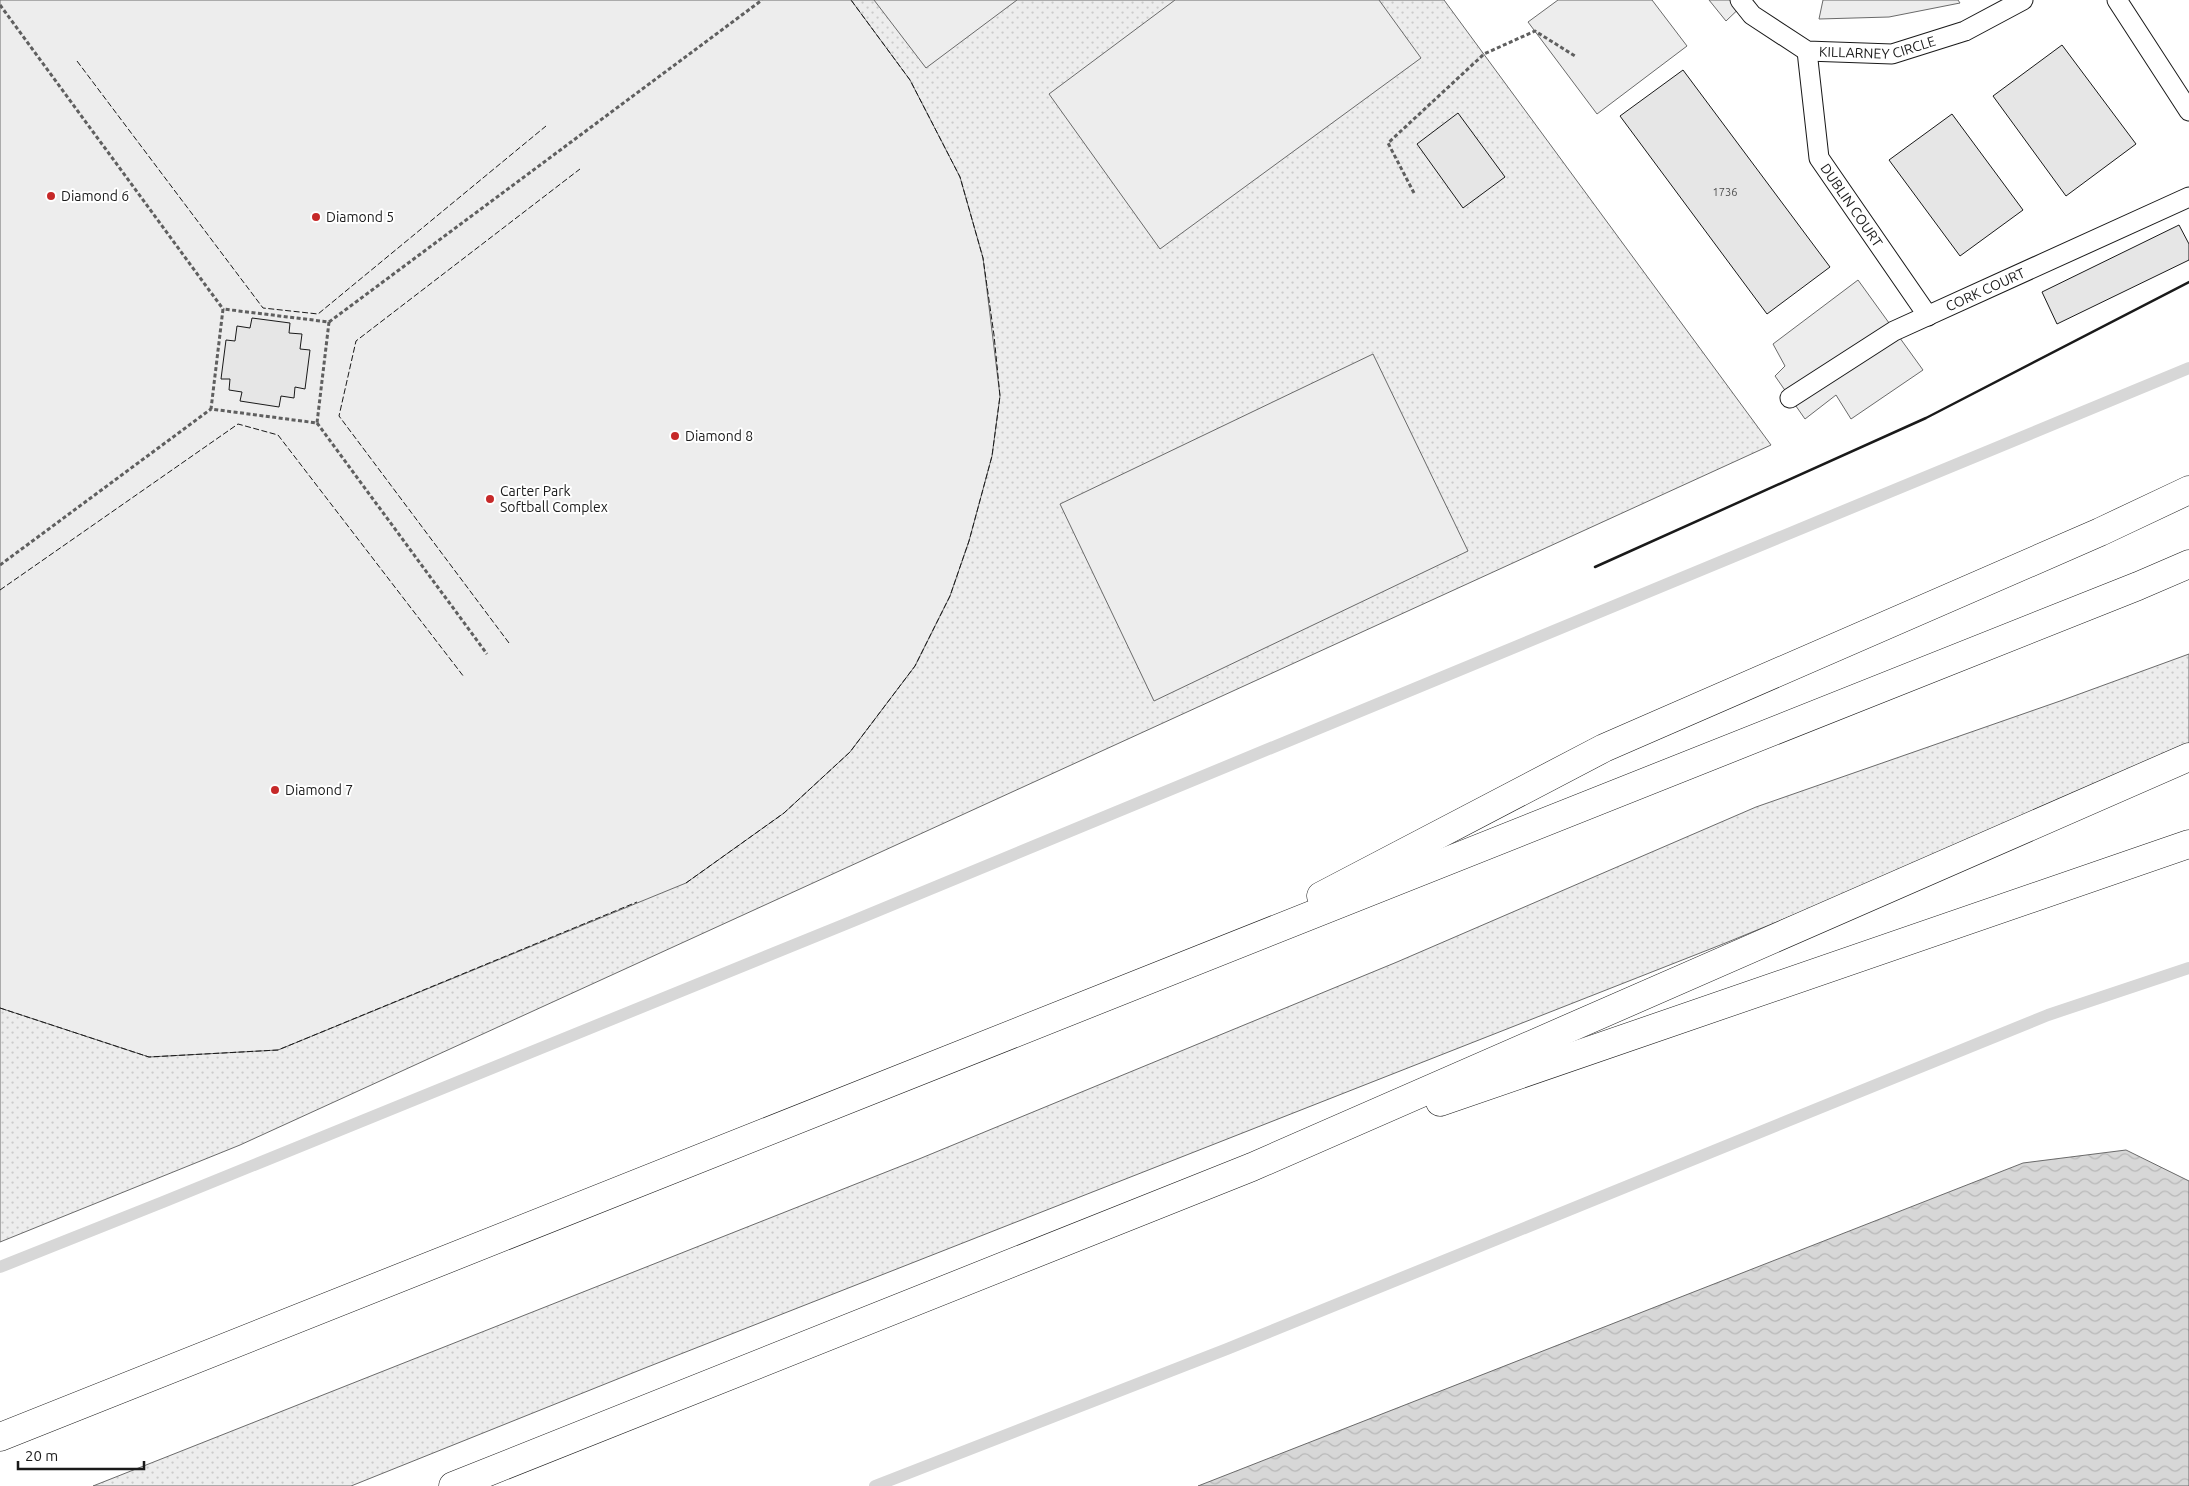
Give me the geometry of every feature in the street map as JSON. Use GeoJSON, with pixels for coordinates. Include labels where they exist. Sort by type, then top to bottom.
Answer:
{"type":"FeatureCollection","features":[{"type":"Feature","properties":{"kind":"highway"},"geometry":{"type":"LineString","coordinates":[[1188,966],[1604,748],[2100,532],[2189,490]]}},
{"type":"Feature","properties":{"kind":"highway"},"geometry":{"type":"LineString","coordinates":[[0,1437],[1188,966],[2189,564]]}},
{"type":"Feature","properties":{"kind":"highway"},"geometry":{"type":"LineString","coordinates":[[453,1486],[1252,1167],[2189,757]]}},
{"type":"Feature","properties":{"kind":"highway"},"geometry":{"type":"LineString","coordinates":[[1252,1167],[2189,844]]}},
{"type":"Feature","properties":{"kind":"lane","name":"KILLARNEY CIRCLE"},"geometry":{"type":"LineString","coordinates":[[1740,0],[1752,15],[1807,51],[1892,54],[1965,31],[2023,0]]}},
{"type":"Feature","properties":{"kind":"lane"},"geometry":{"type":"LineString","coordinates":[[2117,0],[2189,111]]}},
{"type":"Feature","properties":{"kind":"lane","name":"DUBLIN COURT"},"geometry":{"type":"LineString","coordinates":[[1807,51],[1819,158],[1928,316]]}},
{"type":"Feature","properties":{"kind":"lane","name":"CORK COURT"},"geometry":{"type":"LineString","coordinates":[[1790,398],[1894,331],[2189,197]]}},
{"type":"Feature","properties":{"kind":"path"},"geometry":{"type":"LineString","coordinates":[[223,309],[329,322],[762,0]]}},
{"type":"Feature","properties":{"kind":"path"},"geometry":{"type":"LineString","coordinates":[[0,5],[223,309],[211,409]]}},
{"type":"Feature","properties":{"kind":"path"},"geometry":{"type":"LineString","coordinates":[[1414,193],[1388,143],[1484,54],[1534,31],[1575,56]]}},
{"type":"Feature","properties":{"kind":"path"},"geometry":{"type":"LineString","coordinates":[[329,322],[317,423],[487,654]]}},
{"type":"Feature","properties":{"kind":"path"},"geometry":{"type":"LineString","coordinates":[[0,565],[211,409],[317,423]]}},
{"type":"Feature","properties":{"kind":"shaded area","name":"Carter Park Softball Complex"},"geometry":{"type":"Polygon","coordinates":[[[0,0],[1444,0],[1771,445],[240,1145],[0,1242],[0,0]]]}},
{"type":"Feature","properties":{"kind":"shaded area","name":"Carter Park Softball Complex"},"geometry":{"type":"Polygon","coordinates":[[[0,0],[851,0],[910,80],[960,177],[983,258],[1000,396],[992,456],[969,541],[950,596],[915,666],[850,752],[784,813],[686,883],[278,1050],[149,1057],[0,1008],[0,0]]]}},
{"type":"Feature","properties":{"kind":"shaded area"},"geometry":{"type":"Polygon","coordinates":[[[874,0],[1017,0],[926,68],[874,0]]]}},
{"type":"Feature","properties":{"kind":"shaded area"},"geometry":{"type":"Polygon","coordinates":[[[1175,0],[1379,0],[1421,58],[1160,249],[1049,94],[1175,0]]]}},
{"type":"Feature","properties":{"kind":"shaded area"},"geometry":{"type":"Polygon","coordinates":[[[1558,0],[1652,0],[1687,46],[1597,114],[1528,22],[1558,0]]]}},
{"type":"Feature","properties":{"kind":"shaded area"},"geometry":{"type":"Polygon","coordinates":[[[1709,0],[1748,0],[1726,21],[1709,0]]]}},
{"type":"Feature","properties":{"kind":"shaded area"},"geometry":{"type":"Polygon","coordinates":[[[1823,0],[1958,0],[1960,3],[1889,17],[1819,19],[1823,0]]]}},
{"type":"Feature","properties":{"kind":"shaded area"},"geometry":{"type":"Polygon","coordinates":[[[1858,280],[1923,370],[1851,419],[1836,395],[1805,419],[1775,376],[1785,366],[1773,344],[1858,280]]]}},
{"type":"Feature","properties":{"kind":"shaded area"},"geometry":{"type":"Polygon","coordinates":[[[1373,354],[1468,551],[1154,701],[1060,504],[1373,354]]]}},
{"type":"Feature","properties":{"kind":"shaded area"},"geometry":{"type":"Polygon","coordinates":[[[2189,654],[2189,753],[1723,944],[645,1368],[351,1486],[93,1486],[919,1159],[1397,962],[1756,807],[2189,654]]]}},
{"type":"Feature","properties":{"kind":"water"},"geometry":{"type":"Polygon","coordinates":[[[2126,1150],[2189,1181],[2189,1486],[1198,1486],[2023,1163],[2126,1150]]]}},
{"type":"Feature","properties":{"kind":"building"},"geometry":{"type":"Polygon","coordinates":[[[2062,45],[2136,144],[2066,196],[1993,96],[2062,45]]]}},
{"type":"Feature","properties":{"kind":"building"},"geometry":{"type":"Polygon","coordinates":[[[1683,70],[1830,267],[1767,314],[1620,116],[1683,70]]]}},
{"type":"Feature","properties":{"kind":"building"},"geometry":{"type":"Polygon","coordinates":[[[1458,113],[1505,177],[1463,208],[1417,144],[1458,113]]]}},
{"type":"Feature","properties":{"kind":"building"},"geometry":{"type":"Polygon","coordinates":[[[1952,114],[2023,210],[1960,256],[1889,160],[1952,114]]]}},
{"type":"Feature","properties":{"kind":"building"},"geometry":{"type":"Polygon","coordinates":[[[2179,225],[2189,244],[2189,260],[2057,324],[2042,292],[2179,225]]]}},
{"type":"Feature","properties":{"kind":"building"},"geometry":{"type":"Polygon","coordinates":[[[252,318],[290,323],[289,333],[302,334],[300,349],[310,350],[305,389],[295,387],[294,398],[281,396],[279,407],[240,401],[242,392],[229,390],[230,379],[221,379],[226,340],[235,341],[237,326],[250,328],[252,318]]]}},
{"type":"Feature","properties":{"kind":"waterway"},"geometry":{"type":"LineString","coordinates":[[0,1267],[853,921],[2189,368]]}},
{"type":"Feature","properties":{"kind":"waterway"},"geometry":{"type":"LineString","coordinates":[[875,1486],[1227,1349],[2048,1015],[2189,968]]}},
{"type":"Feature","properties":{"kind":"fence"},"geometry":{"type":"LineString","coordinates":[[686,883],[784,813],[850,752],[915,666],[950,596],[969,541],[992,456],[1000,396],[994,335],[983,258],[960,177],[910,80],[851,0]]}},
{"type":"Feature","properties":{"kind":"fence"},"geometry":{"type":"LineString","coordinates":[[77,61],[263,308],[318,314],[546,126]]}},
{"type":"Feature","properties":{"kind":"fence"},"geometry":{"type":"LineString","coordinates":[[509,643],[339,416],[356,341],[580,169]]}},
{"type":"Feature","properties":{"kind":"fence"},"geometry":{"type":"LineString","coordinates":[[0,590],[238,424],[278,435],[464,677]]}},
{"type":"Feature","properties":{"kind":"fence"},"geometry":{"type":"LineString","coordinates":[[0,1008],[149,1057],[278,1050],[637,902]]}},
{"type":"Feature","properties":{"kind":"wall"},"geometry":{"type":"LineString","coordinates":[[1595,567],[1926,418],[2189,282]]}},
{"type":"Feature","properties":{"kind":"place","name":"Diamond 6"},"geometry":{"type":"Point","coordinates":[51,196]}},
{"type":"Feature","properties":{"kind":"place","name":"Diamond 5"},"geometry":{"type":"Point","coordinates":[316,217]}},
{"type":"Feature","properties":{"kind":"place","name":"Diamond 8"},"geometry":{"type":"Point","coordinates":[675,436]}},
{"type":"Feature","properties":{"kind":"place","name":"Carter Park Softball Complex"},"geometry":{"type":"Point","coordinates":[490,499]}},
{"type":"Feature","properties":{"kind":"place","name":"Diamond 7"},"geometry":{"type":"Point","coordinates":[275,790]}}]}
